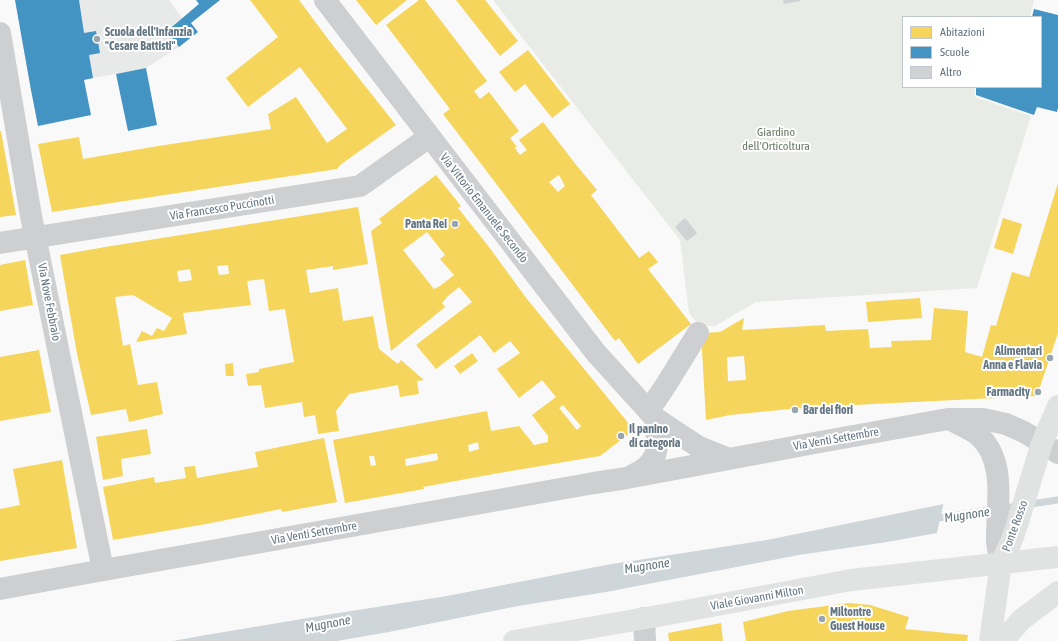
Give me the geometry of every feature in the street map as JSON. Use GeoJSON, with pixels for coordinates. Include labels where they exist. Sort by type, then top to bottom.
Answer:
{"type":"FeatureCollection","features":[{"type":"Feature","properties":{"kind":"main road","name":"Ponte Rosso"},"geometry":{"type":"LineString","coordinates":[[990,641],[1001,563],[1011,542],[1007,526],[1045,444],[1058,406]]}},
{"type":"Feature","properties":{"kind":"main road","name":"Viale Giovanni Milton"},"geometry":{"type":"LineString","coordinates":[[514,641],[851,580],[1058,557]]}},
{"type":"Feature","properties":{"kind":"main road"},"geometry":{"type":"LineString","coordinates":[[1003,641],[1022,620],[1058,592]]}},
{"type":"Feature","properties":{"kind":"street","name":"Via Vittorio Emanuele Secondo"},"geometry":{"type":"LineString","coordinates":[[325,0],[596,354],[652,414],[699,447],[729,459]]}},
{"type":"Feature","properties":{"kind":"street","name":"Via Nove Febbraio"},"geometry":{"type":"LineString","coordinates":[[0,33],[36,237],[103,570]]}},
{"type":"Feature","properties":{"kind":"street","name":"Via Francesco Puccinotti"},"geometry":{"type":"LineString","coordinates":[[0,243],[360,186],[429,137]]}},
{"type":"Feature","properties":{"kind":"street"},"geometry":{"type":"LineString","coordinates":[[652,414],[666,385],[698,333]]}},
{"type":"Feature","properties":{"kind":"street","name":"Via Venti Settembre"},"geometry":{"type":"LineString","coordinates":[[627,478],[641,472],[650,465],[654,459],[657,444],[652,414]]}},
{"type":"Feature","properties":{"kind":"street","name":"Via Venti Settembre"},"geometry":{"type":"LineString","coordinates":[[0,589],[627,478],[948,419],[983,419],[1006,424],[1045,444]]}},
{"type":"Feature","properties":{"kind":"street","name":"Ponte Rosso"},"geometry":{"type":"LineString","coordinates":[[948,419],[978,434],[989,448],[995,465],[1007,526]]}},
{"type":"Feature","properties":{"kind":"street"},"geometry":{"type":"LineString","coordinates":[[644,618],[645,641]]}},
{"type":"Feature","properties":{"kind":"shaded area","name":"Scuola dell'Infanzia \"Cesare Battisti\""},"geometry":{"type":"Polygon","coordinates":[[[15,0],[169,0],[182,18],[167,31],[179,47],[146,68],[31,90],[15,0]]]}},
{"type":"Feature","properties":{"kind":"green space","name":"Giardino dell'Orticoltura"},"geometry":{"type":"Polygon","coordinates":[[[493,0],[1034,0],[1030,16],[902,16],[902,88],[975,88],[975,97],[1031,116],[977,288],[756,302],[715,326],[699,326],[689,313],[680,240],[493,0]]]}},
{"type":"Feature","properties":{"kind":"water"},"geometry":{"type":"Polygon","coordinates":[[[944,504],[937,533],[799,555],[606,592],[518,606],[389,632],[337,641],[173,641],[447,596],[606,565],[767,540],[944,504]]]}},
{"type":"Feature","properties":{"kind":"pier"},"geometry":{"type":"Polygon","coordinates":[[[944,502],[946,505],[939,533],[937,533],[944,502]]]}},
{"type":"Feature","properties":{"kind":"building: Abitazioni"},"geometry":{"type":"Polygon","coordinates":[[[250,0],[299,0],[396,125],[340,165],[337,169],[52,212],[38,144],[79,137],[83,159],[271,129],[268,114],[296,97],[327,143],[347,129],[300,67],[248,107],[226,78],[278,37],[250,0]]]}},
{"type":"Feature","properties":{"kind":"building: Abitazioni"},"geometry":{"type":"Polygon","coordinates":[[[356,0],[407,0],[376,25],[356,0]]]}},
{"type":"Feature","properties":{"kind":"building: Abitazioni"},"geometry":{"type":"Polygon","coordinates":[[[419,0],[425,0],[487,81],[474,91],[480,99],[489,92],[519,131],[510,138],[517,147],[514,147],[520,155],[527,150],[519,140],[543,122],[597,190],[591,195],[639,258],[649,251],[658,262],[648,269],[691,324],[638,364],[619,338],[615,341],[443,114],[450,109],[386,25],[419,0]],[[559,175],[549,182],[558,192],[565,186],[559,175]]]}},
{"type":"Feature","properties":{"kind":"building: Abitazioni"},"geometry":{"type":"Polygon","coordinates":[[[456,0],[485,0],[518,41],[500,56],[456,0]]]}},
{"type":"Feature","properties":{"kind":"building: Abitazioni"},"geometry":{"type":"Polygon","coordinates":[[[528,50],[570,104],[552,118],[525,84],[515,92],[499,72],[528,50]]]}},
{"type":"Feature","properties":{"kind":"building: Abitazioni"},"geometry":{"type":"Polygon","coordinates":[[[0,131],[16,215],[0,217],[0,131]]]}},
{"type":"Feature","properties":{"kind":"building: Abitazioni"},"geometry":{"type":"Polygon","coordinates":[[[436,175],[461,206],[458,208],[527,299],[634,430],[600,456],[423,487],[424,489],[345,503],[333,440],[487,411],[491,431],[519,426],[534,445],[548,442],[548,436],[532,415],[556,397],[542,380],[519,398],[497,369],[520,353],[510,341],[494,353],[480,335],[436,369],[416,345],[472,302],[459,287],[442,303],[445,307],[391,351],[371,231],[382,223],[379,219],[436,175]],[[427,232],[403,250],[434,289],[454,275],[440,259],[445,255],[427,232]],[[563,405],[559,408],[577,430],[581,426],[563,405]],[[478,442],[468,445],[469,452],[479,449],[478,442]],[[437,453],[405,459],[406,466],[438,460],[437,453]],[[369,456],[371,466],[376,465],[374,456],[369,456]]]}},
{"type":"Feature","properties":{"kind":"building: Abitazioni"},"geometry":{"type":"Polygon","coordinates":[[[1058,183],[1058,333],[1037,396],[790,409],[730,415],[706,420],[701,333],[720,332],[744,318],[742,330],[825,325],[826,331],[868,329],[870,348],[892,347],[891,341],[931,340],[934,308],[968,311],[965,352],[982,357],[991,325],[996,326],[1012,272],[1029,277],[1058,183]],[[744,356],[727,357],[728,381],[746,380],[744,356]]]}},
{"type":"Feature","properties":{"kind":"building: Abitazioni"},"geometry":{"type":"Polygon","coordinates":[[[358,207],[368,264],[333,270],[333,266],[306,270],[310,293],[338,288],[343,321],[373,316],[379,349],[398,364],[401,360],[424,380],[417,381],[419,394],[400,397],[398,385],[349,394],[336,411],[339,431],[318,434],[315,415],[304,417],[302,402],[265,408],[261,385],[248,386],[246,374],[259,372],[259,369],[294,362],[285,309],[269,311],[264,279],[247,281],[251,305],[183,313],[187,334],[136,342],[142,331],[152,336],[157,328],[164,331],[172,318],[133,295],[115,297],[123,346],[130,344],[138,385],[157,382],[163,414],[129,422],[126,409],[91,415],[77,354],[60,255],[358,207]],[[228,265],[217,266],[219,275],[229,274],[228,265]],[[190,269],[177,271],[179,282],[192,280],[190,269]]]}},
{"type":"Feature","properties":{"kind":"building: Abitazioni"},"geometry":{"type":"Polygon","coordinates":[[[1003,218],[1022,224],[1013,254],[994,248],[1003,218]]]}},
{"type":"Feature","properties":{"kind":"building: Abitazioni"},"geometry":{"type":"Polygon","coordinates":[[[25,260],[33,305],[0,311],[0,265],[25,260]]]}},
{"type":"Feature","properties":{"kind":"building: Abitazioni"},"geometry":{"type":"Polygon","coordinates":[[[920,298],[922,318],[868,322],[866,302],[920,298]]]}},
{"type":"Feature","properties":{"kind":"building: Abitazioni"},"geometry":{"type":"Polygon","coordinates":[[[39,350],[51,412],[0,421],[0,357],[39,350]]]}},
{"type":"Feature","properties":{"kind":"building: Abitazioni"},"geometry":{"type":"Polygon","coordinates":[[[472,353],[478,361],[460,374],[454,366],[472,353]]]}},
{"type":"Feature","properties":{"kind":"building: Abitazioni"},"geometry":{"type":"Polygon","coordinates":[[[233,363],[234,376],[226,376],[225,364],[233,363]]]}},
{"type":"Feature","properties":{"kind":"building: Abitazioni"},"geometry":{"type":"Polygon","coordinates":[[[147,429],[151,454],[121,459],[123,476],[103,480],[96,437],[147,429]]]}},
{"type":"Feature","properties":{"kind":"building: Abitazioni"},"geometry":{"type":"Polygon","coordinates":[[[324,438],[337,502],[282,512],[281,509],[113,540],[103,487],[154,477],[155,483],[186,478],[184,467],[195,466],[197,478],[258,467],[255,452],[324,438]]]}},
{"type":"Feature","properties":{"kind":"building: Abitazioni"},"geometry":{"type":"Polygon","coordinates":[[[62,460],[77,548],[0,561],[0,509],[20,505],[13,469],[62,460]]]}},
{"type":"Feature","properties":{"kind":"building: Abitazioni"},"geometry":{"type":"Polygon","coordinates":[[[849,603],[870,605],[909,617],[905,629],[968,635],[967,641],[746,641],[743,622],[788,611],[849,603]]]}},
{"type":"Feature","properties":{"kind":"building: Abitazioni"},"geometry":{"type":"Polygon","coordinates":[[[721,623],[723,641],[669,641],[668,633],[721,623]]]}},
{"type":"Feature","properties":{"kind":"building: Scuole"},"geometry":{"type":"Polygon","coordinates":[[[15,0],[79,0],[84,33],[96,31],[100,53],[89,55],[93,78],[84,80],[91,115],[38,126],[15,0]]]}},
{"type":"Feature","properties":{"kind":"building: Scuole"},"geometry":{"type":"Polygon","coordinates":[[[196,0],[220,0],[191,23],[198,32],[179,47],[167,31],[199,4],[196,0]]]}},
{"type":"Feature","properties":{"kind":"building: Scuole"},"geometry":{"type":"Polygon","coordinates":[[[1034,9],[1058,15],[1057,112],[1037,107],[1034,115],[976,95],[976,88],[1042,88],[1042,16],[1032,16],[1034,9]]]}},
{"type":"Feature","properties":{"kind":"building: Scuole"},"geometry":{"type":"Polygon","coordinates":[[[146,68],[157,125],[128,131],[116,74],[146,68]]]}},
{"type":"Feature","properties":{"kind":"building: Altro"},"geometry":{"type":"Polygon","coordinates":[[[783,0],[800,0],[800,1],[784,4],[783,0]]]}},
{"type":"Feature","properties":{"kind":"building: Altro"},"geometry":{"type":"Polygon","coordinates":[[[685,218],[697,233],[687,241],[675,227],[685,218]]]}},
{"type":"Feature","properties":{"kind":"waterway","name":"Mugnone"},"geometry":{"type":"LineString","coordinates":[[932,519],[1058,500]]}},
{"type":"Feature","properties":{"kind":"place","name":"Scuola dell'Infanzia \"Cesare Battisti\""},"geometry":{"type":"Point","coordinates":[97,39]}},
{"type":"Feature","properties":{"kind":"place","name":"Panta Rei"},"geometry":{"type":"Point","coordinates":[455,224]}},
{"type":"Feature","properties":{"kind":"place","name":"Alimentari Anna e Flavia"},"geometry":{"type":"Point","coordinates":[1050,358]}},
{"type":"Feature","properties":{"kind":"place","name":"Farmacity"},"geometry":{"type":"Point","coordinates":[1038,392]}},
{"type":"Feature","properties":{"kind":"place","name":"Bar dei fiori"},"geometry":{"type":"Point","coordinates":[795,410]}},
{"type":"Feature","properties":{"kind":"place","name":"Il panino di categoria"},"geometry":{"type":"Point","coordinates":[621,436]}},
{"type":"Feature","properties":{"kind":"place","name":"Miltontre Guest House"},"geometry":{"type":"Point","coordinates":[822,619]}}]}
